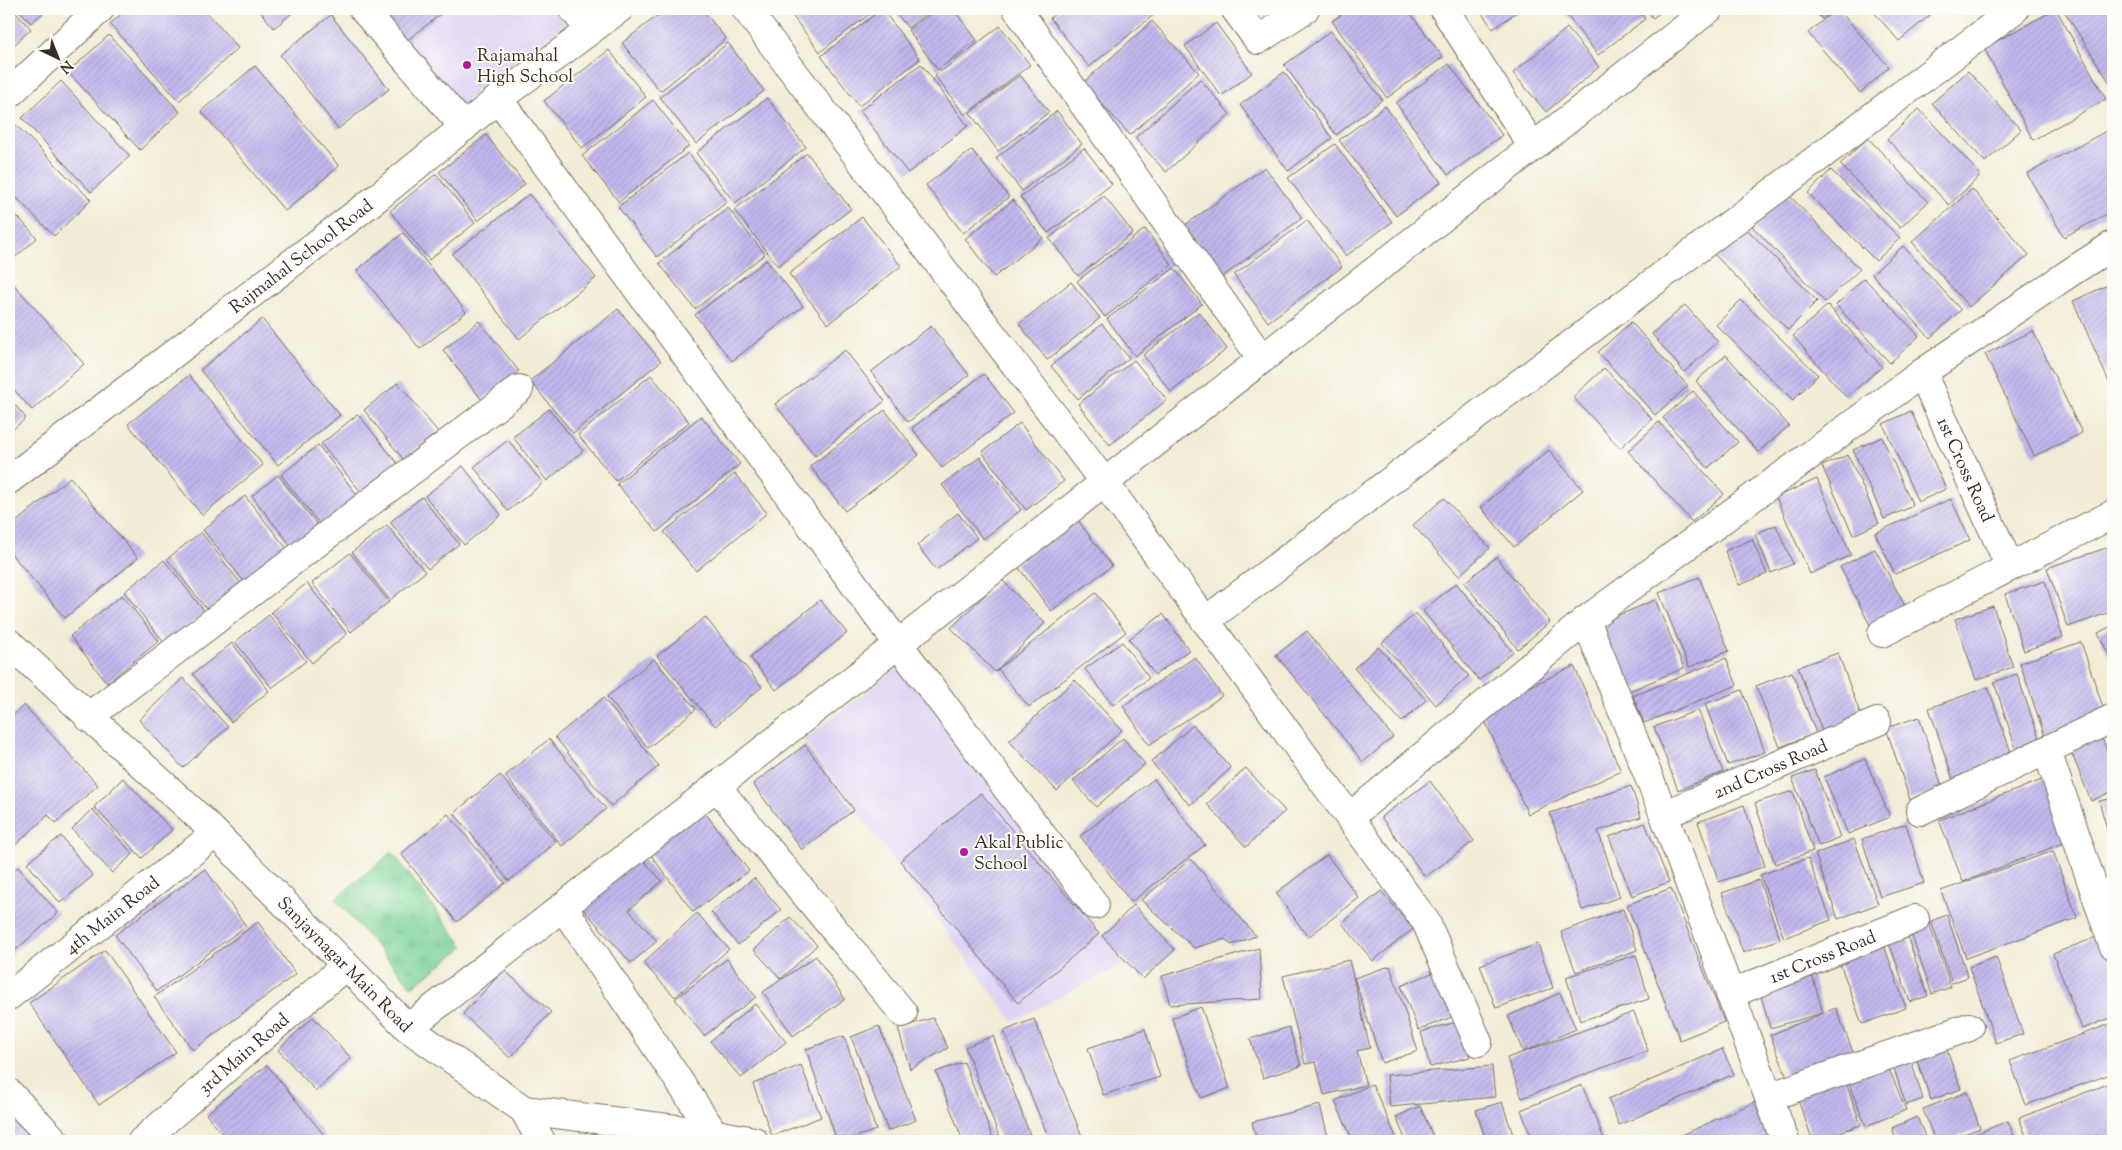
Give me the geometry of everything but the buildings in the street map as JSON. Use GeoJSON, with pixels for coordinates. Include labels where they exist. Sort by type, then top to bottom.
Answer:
{"type":"FeatureCollection","features":[{"type":"Feature","properties":{"kind":"street"},"geometry":{"type":"LineString","coordinates":[[9,94],[100,9]]}},
{"type":"Feature","properties":{"kind":"street"},"geometry":{"type":"LineString","coordinates":[[363,9],[464,127]]}},
{"type":"Feature","properties":{"kind":"street","name":"Rajmahal School Road"},"geometry":{"type":"LineString","coordinates":[[9,480],[378,197],[498,99],[582,19],[618,9]]}},
{"type":"Feature","properties":{"kind":"street"},"geometry":{"type":"LineString","coordinates":[[746,9],[1104,482],[1351,816],[1426,922],[1478,1042]]}},
{"type":"Feature","properties":{"kind":"street"},"geometry":{"type":"LineString","coordinates":[[1017,9],[1262,359]]}},
{"type":"Feature","properties":{"kind":"street"},"geometry":{"type":"LineString","coordinates":[[1235,9],[1258,40],[1305,9]]}},
{"type":"Feature","properties":{"kind":"street"},"geometry":{"type":"LineString","coordinates":[[1444,9],[1533,146]]}},
{"type":"Feature","properties":{"kind":"street"},"geometry":{"type":"LineString","coordinates":[[408,1028],[1709,9]]}},
{"type":"Feature","properties":{"kind":"street"},"geometry":{"type":"LineString","coordinates":[[1205,621],[2014,9]]}},
{"type":"Feature","properties":{"kind":"street"},"geometry":{"type":"LineString","coordinates":[[498,99],[898,644],[1095,905]]}},
{"type":"Feature","properties":{"kind":"street"},"geometry":{"type":"LineString","coordinates":[[1351,816],[1586,620],[1922,373],[2113,245]]}},
{"type":"Feature","properties":{"kind":"street","name":"1st Cross Road"},"geometry":{"type":"LineString","coordinates":[[1922,373],[2010,567]]}},
{"type":"Feature","properties":{"kind":"street"},"geometry":{"type":"LineString","coordinates":[[88,717],[519,390]]}},
{"type":"Feature","properties":{"kind":"street"},"geometry":{"type":"LineString","coordinates":[[1882,633],[2113,514]]}},
{"type":"Feature","properties":{"kind":"street"},"geometry":{"type":"LineString","coordinates":[[1586,620],[1664,815],[1785,1141]]}},
{"type":"Feature","properties":{"kind":"street","name":"Sanjaynagar Main Road"},"geometry":{"type":"LineString","coordinates":[[10,647],[200,818],[408,1028],[524,1110],[718,1138],[754,1141]]}},
{"type":"Feature","properties":{"kind":"street"},"geometry":{"type":"LineString","coordinates":[[1920,811],[2113,718]]}},
{"type":"Feature","properties":{"kind":"street","name":"2nd Cross Road"},"geometry":{"type":"LineString","coordinates":[[1664,815],[1876,722]]}},
{"type":"Feature","properties":{"kind":"street"},"geometry":{"type":"LineString","coordinates":[[2047,751],[2111,931]]}},
{"type":"Feature","properties":{"kind":"street"},"geometry":{"type":"LineString","coordinates":[[716,786],[903,1013]]}},
{"type":"Feature","properties":{"kind":"street","name":"4th Main Road"},"geometry":{"type":"LineString","coordinates":[[9,996],[215,834]]}},
{"type":"Feature","properties":{"kind":"street"},"geometry":{"type":"LineString","coordinates":[[563,907],[718,1138]]}},
{"type":"Feature","properties":{"kind":"street","name":"1st Cross Road"},"geometry":{"type":"LineString","coordinates":[[1730,994],[1916,919]]}},
{"type":"Feature","properties":{"kind":"street","name":"3rd Main Road"},"geometry":{"type":"LineString","coordinates":[[142,1141],[345,966]]}},
{"type":"Feature","properties":{"kind":"street"},"geometry":{"type":"LineString","coordinates":[[1769,1097],[1969,1027]]}},
{"type":"Feature","properties":{"kind":"street"},"geometry":{"type":"LineString","coordinates":[[9,1093],[55,1141]]}},
{"type":"Feature","properties":{"kind":"street"},"geometry":{"type":"LineString","coordinates":[[524,1110],[541,1141]]}},
{"type":"Feature","properties":{"kind":"shaded area","name":"Rajamahal High School"},"geometry":{"type":"Polygon","coordinates":[[[378,9],[554,9],[565,23],[457,108],[378,9]]]}},
{"type":"Feature","properties":{"kind":"shaded area","name":"Akal Public School"},"geometry":{"type":"Polygon","coordinates":[[[901,665],[1124,964],[1013,1021],[804,740],[901,665]]]}},
{"type":"Feature","properties":{"kind":"green space"},"geometry":{"type":"Polygon","coordinates":[[[392,852],[464,947],[412,987],[335,899],[392,852]]]}},
{"type":"Feature","properties":{"kind":"place","name":"Rajamahal High School"},"geometry":{"type":"Point","coordinates":[467,65]}},
{"type":"Feature","properties":{"kind":"place","name":"Akal Public School"},"geometry":{"type":"Point","coordinates":[964,852]}}]}
